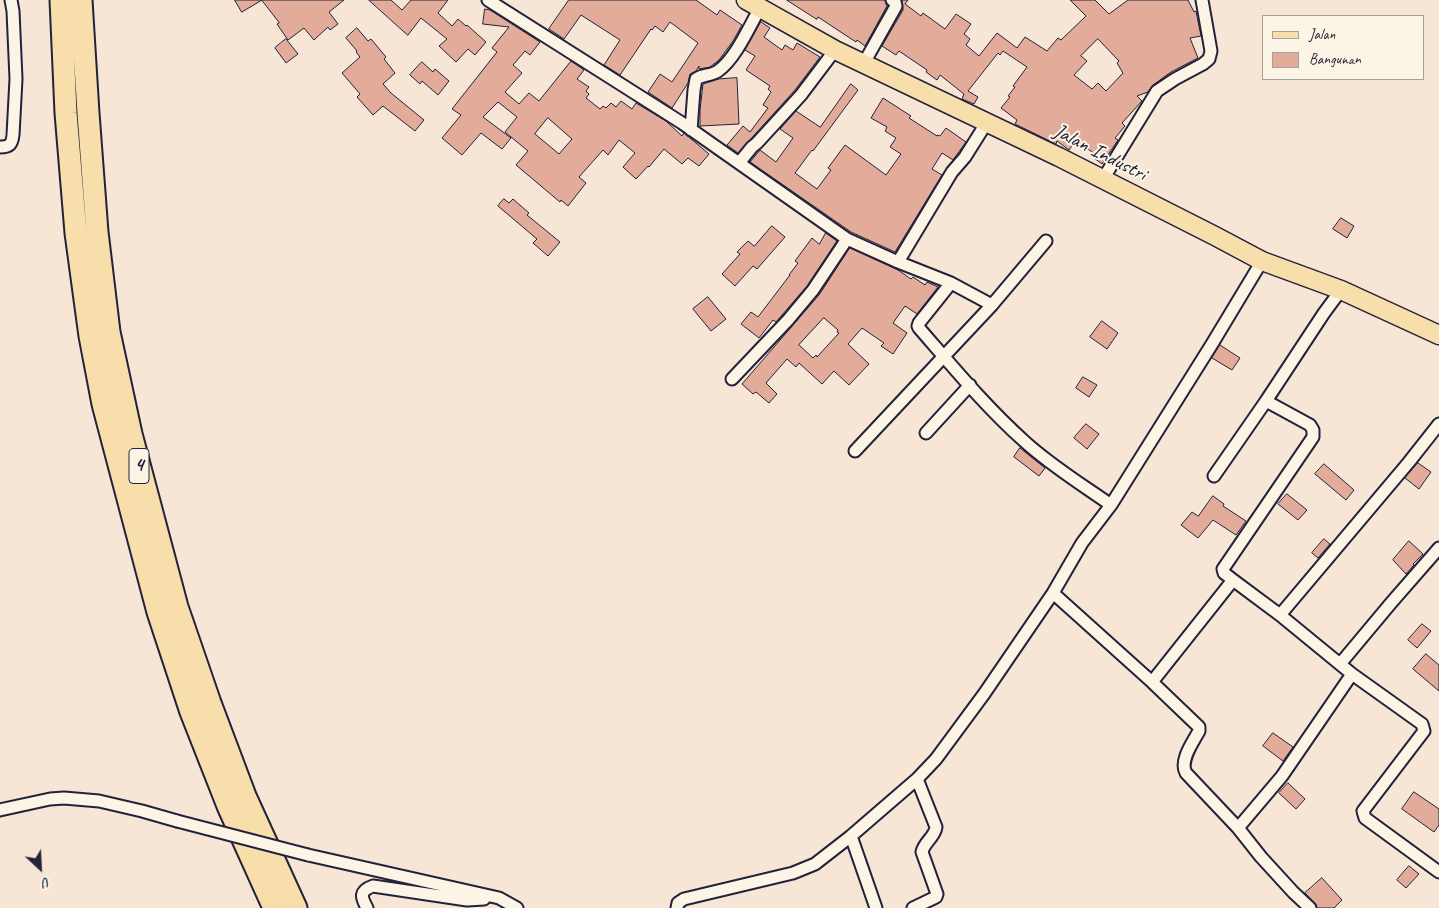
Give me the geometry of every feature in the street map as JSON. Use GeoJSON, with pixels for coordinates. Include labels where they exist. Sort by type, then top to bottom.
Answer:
{"type":"FeatureCollection","features":[{"type":"Feature","properties":{"kind":"highway","name":"4"},"geometry":{"type":"LineString","coordinates":[[61,0],[66,114],[76,233],[90,336],[103,404],[158,612],[191,712],[228,806],[274,908]]}},
{"type":"Feature","properties":{"kind":"highway","name":"4"},"geometry":{"type":"LineString","coordinates":[[81,0],[97,232],[109,332],[127,417],[177,606],[210,703],[245,796],[296,908]]}},
{"type":"Feature","properties":{"kind":"main road","name":"Jalan Industri"},"geometry":{"type":"LineString","coordinates":[[753,4],[836,50],[1103,179],[1262,261],[1341,290],[1439,335]]}},
{"type":"Feature","properties":{"kind":"street"},"geometry":{"type":"LineString","coordinates":[[0,147],[10,145],[13,135],[16,79],[11,0]]}},
{"type":"Feature","properties":{"kind":"street"},"geometry":{"type":"LineString","coordinates":[[488,0],[635,92],[740,163],[847,240],[951,283],[992,305]]}},
{"type":"Feature","properties":{"kind":"street"},"geometry":{"type":"LineString","coordinates":[[864,63],[896,6],[892,0]]}},
{"type":"Feature","properties":{"kind":"street"},"geometry":{"type":"LineString","coordinates":[[1103,179],[1157,91],[1209,59],[1211,51],[1202,0]]}},
{"type":"Feature","properties":{"kind":"street"},"geometry":{"type":"LineString","coordinates":[[691,130],[696,79],[700,76],[715,73],[723,67],[734,52],[753,4]]}},
{"type":"Feature","properties":{"kind":"street"},"geometry":{"type":"LineString","coordinates":[[740,163],[752,147],[801,95],[836,50]]}},
{"type":"Feature","properties":{"kind":"street"},"geometry":{"type":"LineString","coordinates":[[898,262],[952,172],[965,158],[987,122]]}},
{"type":"Feature","properties":{"kind":"street"},"geometry":{"type":"LineString","coordinates":[[732,379],[807,298],[847,240]]}},
{"type":"Feature","properties":{"kind":"street"},"geometry":{"type":"LineString","coordinates":[[855,451],[992,305],[1046,241]]}},
{"type":"Feature","properties":{"kind":"street"},"geometry":{"type":"LineString","coordinates":[[676,908],[678,903],[684,899],[792,874],[815,864],[851,836],[917,779],[936,759],[963,725],[1054,593],[1082,543],[1111,505],[1262,261]]}},
{"type":"Feature","properties":{"kind":"street"},"geometry":{"type":"LineString","coordinates":[[951,283],[918,324],[919,328],[985,404],[1024,442],[1111,505]]}},
{"type":"Feature","properties":{"kind":"street"},"geometry":{"type":"LineString","coordinates":[[1214,476],[1341,290]]}},
{"type":"Feature","properties":{"kind":"street"},"geometry":{"type":"LineString","coordinates":[[926,433],[970,385]]}},
{"type":"Feature","properties":{"kind":"street"},"geometry":{"type":"LineString","coordinates":[[1266,401],[1310,425],[1314,434],[1224,567],[1224,572],[1352,674],[1422,724],[1424,731],[1364,808],[1363,814],[1365,818],[1439,872]]}},
{"type":"Feature","properties":{"kind":"street"},"geometry":{"type":"LineString","coordinates":[[1280,615],[1439,424]]}},
{"type":"Feature","properties":{"kind":"street"},"geometry":{"type":"LineString","coordinates":[[1340,664],[1439,548]]}},
{"type":"Feature","properties":{"kind":"street"},"geometry":{"type":"LineString","coordinates":[[1152,682],[1233,580]]}},
{"type":"Feature","properties":{"kind":"street"},"geometry":{"type":"LineString","coordinates":[[1054,593],[1199,727],[1199,731],[1184,760],[1186,773],[1238,828],[1293,892],[1310,908]]}},
{"type":"Feature","properties":{"kind":"street"},"geometry":{"type":"LineString","coordinates":[[1238,828],[1282,776],[1352,674]]}},
{"type":"Feature","properties":{"kind":"street"},"geometry":{"type":"LineString","coordinates":[[913,908],[936,897],[937,894],[922,852],[936,827],[917,779]]}},
{"type":"Feature","properties":{"kind":"street"},"geometry":{"type":"LineString","coordinates":[[0,810],[50,799],[64,798],[98,801],[308,855],[499,898],[518,908]]}},
{"type":"Feature","properties":{"kind":"street"},"geometry":{"type":"LineString","coordinates":[[851,836],[876,908]]}},
{"type":"Feature","properties":{"kind":"street"},"geometry":{"type":"LineString","coordinates":[[367,908],[362,894],[367,888],[373,886],[467,900],[499,898]]}},
{"type":"Feature","properties":{"kind":"building"},"geometry":{"type":"Polygon","coordinates":[[[235,0],[262,0],[242,12],[235,0]]]}},
{"type":"Feature","properties":{"kind":"building"},"geometry":{"type":"Polygon","coordinates":[[[262,0],[344,0],[329,12],[338,24],[330,30],[328,27],[314,40],[304,28],[288,40],[277,24],[279,23],[262,0]]]}},
{"type":"Feature","properties":{"kind":"building"},"geometry":{"type":"Polygon","coordinates":[[[369,0],[391,0],[402,10],[411,0],[448,0],[438,13],[452,26],[458,19],[486,42],[475,55],[468,49],[456,62],[439,46],[447,39],[421,18],[408,35],[369,0]]]}},
{"type":"Feature","properties":{"kind":"building"},"geometry":{"type":"Polygon","coordinates":[[[569,0],[696,0],[717,15],[720,10],[742,25],[719,60],[710,67],[699,69],[699,66],[696,71],[690,74],[688,83],[672,108],[648,92],[660,74],[672,82],[698,43],[670,22],[663,32],[655,26],[651,29],[620,75],[604,65],[620,40],[581,15],[564,39],[549,29],[569,0]]]}},
{"type":"Feature","properties":{"kind":"building"},"geometry":{"type":"Polygon","coordinates":[[[787,0],[885,0],[887,6],[865,46],[787,0]]]}},
{"type":"Feature","properties":{"kind":"building"},"geometry":{"type":"Polygon","coordinates":[[[902,0],[908,0],[905,4],[921,16],[923,13],[945,29],[956,14],[971,24],[964,34],[970,39],[966,45],[979,56],[997,33],[1017,48],[1025,37],[1047,51],[1058,38],[1061,40],[1086,16],[1070,0],[1095,0],[1109,14],[1128,0],[1188,0],[1194,12],[1196,11],[1201,36],[1190,38],[1198,58],[1171,72],[1153,85],[1148,92],[1137,96],[1142,101],[1122,123],[1125,126],[1115,138],[1118,140],[1102,164],[1090,155],[1092,152],[1076,140],[1069,150],[1057,141],[1056,144],[1015,124],[1017,120],[1001,108],[1010,97],[1008,96],[1015,87],[1013,86],[1027,67],[1003,51],[1000,55],[998,53],[968,91],[978,97],[974,104],[962,99],[964,94],[940,75],[937,80],[926,72],[927,70],[899,51],[896,55],[882,46],[903,10],[902,0]],[[1098,39],[1081,56],[1087,61],[1074,75],[1092,89],[1098,83],[1106,91],[1123,73],[1117,63],[1119,61],[1098,39]]]}},
{"type":"Feature","properties":{"kind":"building"},"geometry":{"type":"Polygon","coordinates":[[[485,9],[490,10],[540,42],[530,55],[525,51],[513,65],[522,73],[505,92],[519,104],[529,93],[539,101],[571,61],[584,70],[577,79],[589,87],[586,91],[589,94],[586,98],[600,109],[603,106],[606,108],[611,103],[616,107],[621,101],[632,109],[636,103],[666,121],[682,136],[684,133],[709,154],[699,166],[688,158],[682,164],[664,149],[636,179],[623,167],[635,153],[619,140],[608,155],[603,150],[579,177],[586,183],[568,206],[561,200],[560,202],[516,165],[528,151],[505,132],[517,117],[498,102],[483,117],[511,138],[502,149],[481,133],[462,155],[442,138],[461,115],[452,109],[497,52],[492,48],[509,27],[483,24],[485,9]],[[548,118],[535,134],[559,154],[572,139],[548,118]]]}},
{"type":"Feature","properties":{"kind":"building"},"geometry":{"type":"Polygon","coordinates":[[[761,22],[770,28],[764,37],[782,50],[785,45],[793,50],[797,43],[820,57],[795,90],[738,153],[727,145],[743,126],[750,132],[768,108],[763,105],[771,92],[768,89],[770,86],[746,70],[755,56],[745,50],[761,22]]]}},
{"type":"Feature","properties":{"kind":"building"},"geometry":{"type":"Polygon","coordinates":[[[357,28],[368,41],[371,39],[386,57],[384,59],[395,73],[383,84],[424,120],[415,131],[383,106],[373,115],[357,97],[360,94],[342,73],[360,57],[346,38],[357,28]]]}},
{"type":"Feature","properties":{"kind":"building"},"geometry":{"type":"Polygon","coordinates":[[[286,39],[298,54],[286,63],[275,48],[286,39]]]}},
{"type":"Feature","properties":{"kind":"building"},"geometry":{"type":"Polygon","coordinates":[[[422,62],[433,72],[435,69],[449,81],[438,95],[422,81],[420,84],[410,75],[422,62]]]}},
{"type":"Feature","properties":{"kind":"building"},"geometry":{"type":"Polygon","coordinates":[[[737,78],[739,124],[700,126],[703,84],[719,79],[737,78]]]}},
{"type":"Feature","properties":{"kind":"building"},"geometry":{"type":"Polygon","coordinates":[[[851,84],[858,90],[795,173],[817,189],[831,170],[828,168],[845,145],[886,175],[901,154],[890,147],[896,138],[885,131],[887,127],[871,118],[883,98],[937,136],[940,136],[946,128],[966,142],[953,160],[942,153],[932,169],[942,175],[895,252],[851,232],[750,162],[760,150],[776,162],[793,138],[780,129],[796,111],[820,127],[851,84]]]}},
{"type":"Feature","properties":{"kind":"building"},"geometry":{"type":"Polygon","coordinates":[[[504,199],[509,203],[513,199],[529,213],[527,215],[560,242],[548,256],[533,243],[537,239],[498,206],[504,199]]]}},
{"type":"Feature","properties":{"kind":"building"},"geometry":{"type":"Polygon","coordinates":[[[1341,218],[1354,226],[1347,238],[1333,229],[1341,218]]]}},
{"type":"Feature","properties":{"kind":"building"},"geometry":{"type":"Polygon","coordinates":[[[772,226],[785,237],[757,269],[753,266],[735,286],[722,274],[740,254],[737,252],[748,241],[754,246],[772,226]]]}},
{"type":"Feature","properties":{"kind":"building"},"geometry":{"type":"Polygon","coordinates":[[[826,233],[837,241],[807,286],[776,322],[773,320],[759,338],[741,324],[751,312],[758,317],[790,275],[798,263],[795,261],[812,238],[819,244],[826,233]]]}},
{"type":"Feature","properties":{"kind":"building"},"geometry":{"type":"Polygon","coordinates":[[[850,248],[898,270],[911,279],[913,277],[925,285],[927,282],[938,287],[917,314],[905,306],[893,323],[907,333],[893,354],[881,346],[884,343],[862,328],[848,344],[869,364],[849,385],[834,371],[822,384],[799,363],[796,367],[787,359],[766,383],[777,394],[769,403],[756,392],[753,394],[742,384],[819,295],[850,248]],[[824,318],[799,345],[813,358],[816,355],[817,357],[839,333],[837,332],[838,330],[824,318]]]}},
{"type":"Feature","properties":{"kind":"building"},"geometry":{"type":"Polygon","coordinates":[[[708,297],[726,319],[711,331],[693,309],[708,297]]]}},
{"type":"Feature","properties":{"kind":"building"},"geometry":{"type":"Polygon","coordinates":[[[1102,321],[1118,333],[1107,349],[1090,337],[1102,321]]]}},
{"type":"Feature","properties":{"kind":"building"},"geometry":{"type":"Polygon","coordinates":[[[1220,345],[1240,358],[1232,370],[1212,358],[1220,345]]]}},
{"type":"Feature","properties":{"kind":"building"},"geometry":{"type":"Polygon","coordinates":[[[1083,377],[1097,385],[1089,397],[1076,388],[1083,377]]]}},
{"type":"Feature","properties":{"kind":"building"},"geometry":{"type":"Polygon","coordinates":[[[1086,424],[1099,434],[1087,449],[1074,438],[1086,424]]]}},
{"type":"Feature","properties":{"kind":"building"},"geometry":{"type":"Polygon","coordinates":[[[1020,448],[1045,468],[1039,476],[1014,457],[1020,448]]]}},
{"type":"Feature","properties":{"kind":"building"},"geometry":{"type":"Polygon","coordinates":[[[1418,463],[1431,472],[1419,489],[1405,478],[1418,463]]]}},
{"type":"Feature","properties":{"kind":"building"},"geometry":{"type":"Polygon","coordinates":[[[1324,464],[1354,490],[1346,500],[1315,474],[1324,464]]]}},
{"type":"Feature","properties":{"kind":"building"},"geometry":{"type":"Polygon","coordinates":[[[1287,494],[1307,510],[1298,520],[1278,504],[1287,494]]]}},
{"type":"Feature","properties":{"kind":"building"},"geometry":{"type":"Polygon","coordinates":[[[1213,496],[1224,504],[1223,506],[1246,521],[1236,535],[1213,520],[1198,538],[1181,525],[1192,512],[1198,516],[1213,496]]]}},
{"type":"Feature","properties":{"kind":"building"},"geometry":{"type":"Polygon","coordinates":[[[1324,539],[1330,544],[1318,558],[1312,553],[1324,539]]]}},
{"type":"Feature","properties":{"kind":"building"},"geometry":{"type":"Polygon","coordinates":[[[1409,541],[1423,554],[1406,574],[1393,560],[1409,541]]]}},
{"type":"Feature","properties":{"kind":"building"},"geometry":{"type":"Polygon","coordinates":[[[1422,624],[1431,631],[1417,648],[1408,640],[1422,624]]]}},
{"type":"Feature","properties":{"kind":"building"},"geometry":{"type":"Polygon","coordinates":[[[1426,654],[1439,665],[1439,691],[1413,669],[1426,654]]]}},
{"type":"Feature","properties":{"kind":"building"},"geometry":{"type":"Polygon","coordinates":[[[1273,733],[1293,747],[1283,761],[1263,746],[1273,733]]]}},
{"type":"Feature","properties":{"kind":"building"},"geometry":{"type":"Polygon","coordinates":[[[1288,783],[1305,799],[1296,809],[1279,793],[1288,783]]]}},
{"type":"Feature","properties":{"kind":"building"},"geometry":{"type":"Polygon","coordinates":[[[1414,792],[1439,809],[1439,825],[1434,832],[1402,809],[1414,792]]]}},
{"type":"Feature","properties":{"kind":"building"},"geometry":{"type":"Polygon","coordinates":[[[1409,866],[1419,874],[1406,888],[1397,880],[1409,866]]]}},
{"type":"Feature","properties":{"kind":"building"},"geometry":{"type":"Polygon","coordinates":[[[1322,878],[1342,900],[1334,908],[1317,908],[1315,903],[1305,893],[1322,878]]]}}]}
